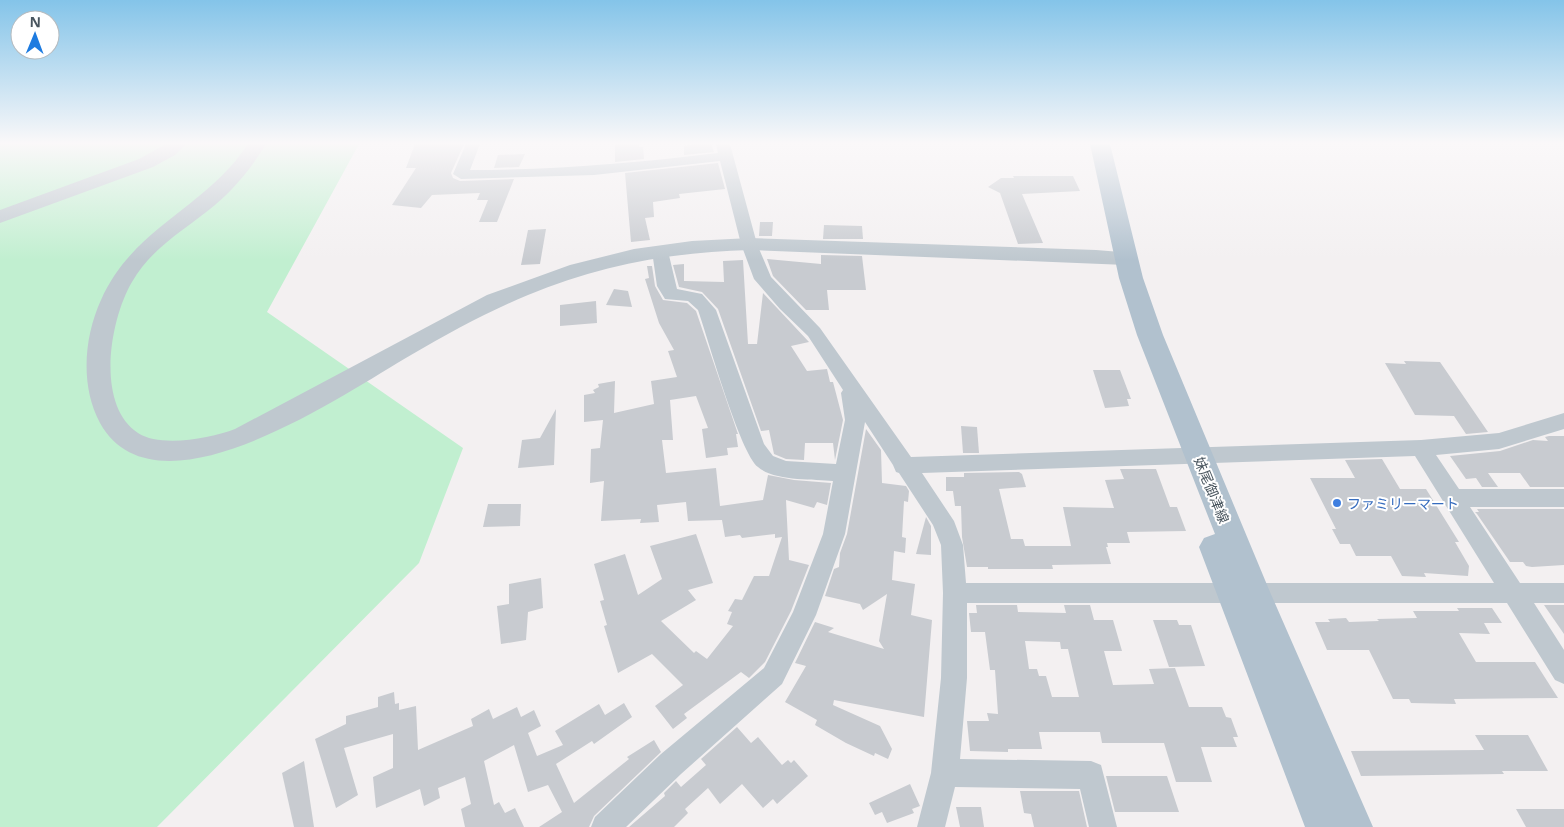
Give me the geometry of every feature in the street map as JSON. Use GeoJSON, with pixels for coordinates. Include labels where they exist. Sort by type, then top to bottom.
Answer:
{"type":"FeatureCollection","features":[{"type":"Feature","properties":{"kind":"main road","name":"妹尾御津線"},"geometry":{"type":"LineString","coordinates":[[1097,183],[1117,257],[1150,335],[1188,455],[1243,592],[1324,827]]}},
{"type":"Feature","properties":{"kind":"main road","name":"妹尾御津線"},"geometry":{"type":"LineString","coordinates":[[1106,183],[1117,257]]}},
{"type":"Feature","properties":{"kind":"main road","name":"妹尾御津線"},"geometry":{"type":"LineString","coordinates":[[1243,592],[1353,827]]}},
{"type":"Feature","properties":{"kind":"street"},"geometry":{"type":"LineString","coordinates":[[0,216],[92,183]]}},
{"type":"Feature","properties":{"kind":"street"},"geometry":{"type":"LineString","coordinates":[[228,183],[219,192],[153,242],[130,267],[117,286],[110,303],[98,346],[100,382],[106,413],[121,435],[142,446],[165,450],[198,449],[234,440],[269,424],[442,328],[521,290],[575,272],[660,251],[749,244],[1117,257]]}},
{"type":"Feature","properties":{"kind":"street"},"geometry":{"type":"LineString","coordinates":[[733,183],[749,244],[763,280],[814,332],[903,466],[943,521],[952,545],[955,593],[954,678],[945,773],[931,827]]}},
{"type":"Feature","properties":{"kind":"street"},"geometry":{"type":"LineString","coordinates":[[660,251],[666,286],[671,295],[692,295],[701,300],[707,310],[755,447],[766,462],[785,469],[846,473]]}},
{"type":"Feature","properties":{"kind":"street"},"geometry":{"type":"LineString","coordinates":[[605,827],[671,764],[773,676],[804,615],[834,534],[855,420],[851,389]]}},
{"type":"Feature","properties":{"kind":"street"},"geometry":{"type":"LineString","coordinates":[[903,466],[1421,448],[1499,441],[1564,421]]}},
{"type":"Feature","properties":{"kind":"street"},"geometry":{"type":"LineString","coordinates":[[1421,448],[1564,672]]}},
{"type":"Feature","properties":{"kind":"street"},"geometry":{"type":"LineString","coordinates":[[1453,498],[1564,498]]}},
{"type":"Feature","properties":{"kind":"street"},"geometry":{"type":"LineString","coordinates":[[955,593],[1564,593]]}},
{"type":"Feature","properties":{"kind":"street"},"geometry":{"type":"LineString","coordinates":[[945,773],[1091,775],[1103,827]]}},
{"type":"Feature","properties":{"kind":"green space"},"geometry":{"type":"Polygon","coordinates":[[[0,183],[338,183],[267,312],[463,448],[419,563],[157,827],[0,827],[0,183]]]}},
{"type":"Feature","properties":{"kind":"building"},"geometry":{"type":"Polygon","coordinates":[[[407,183],[513,183],[497,222],[479,222],[488,200],[477,200],[480,193],[432,195],[421,208],[392,205],[407,183]]]}},
{"type":"Feature","properties":{"kind":"building"},"geometry":{"type":"Polygon","coordinates":[[[626,183],[723,183],[725,189],[679,194],[680,198],[653,202],[654,217],[645,218],[650,240],[631,242],[626,183]]]}},
{"type":"Feature","properties":{"kind":"building"},"geometry":{"type":"Polygon","coordinates":[[[994,183],[1076,183],[1080,191],[1022,194],[1043,243],[1018,244],[1000,193],[988,187],[994,183]]]}},
{"type":"Feature","properties":{"kind":"building"},"geometry":{"type":"Polygon","coordinates":[[[760,222],[773,222],[772,236],[759,236],[760,222]]]}},
{"type":"Feature","properties":{"kind":"building"},"geometry":{"type":"Polygon","coordinates":[[[824,225],[862,226],[863,239],[823,239],[824,225]]]}},
{"type":"Feature","properties":{"kind":"building"},"geometry":{"type":"Polygon","coordinates":[[[546,229],[540,264],[521,265],[528,230],[546,229]]]}},
{"type":"Feature","properties":{"kind":"building"},"geometry":{"type":"Polygon","coordinates":[[[821,255],[862,256],[866,290],[827,290],[829,310],[806,310],[773,276],[767,259],[821,264],[821,255]]]}},
{"type":"Feature","properties":{"kind":"building"},"geometry":{"type":"Polygon","coordinates":[[[743,260],[748,344],[757,344],[763,293],[809,342],[791,346],[807,371],[827,369],[830,382],[833,382],[843,420],[835,460],[833,443],[805,443],[804,460],[786,459],[774,454],[769,430],[761,431],[718,309],[702,292],[679,287],[673,265],[684,264],[684,281],[724,282],[723,261],[743,260]]]}},
{"type":"Feature","properties":{"kind":"building"},"geometry":{"type":"Polygon","coordinates":[[[647,266],[652,266],[655,286],[663,300],[687,303],[696,311],[738,434],[736,434],[738,447],[727,448],[728,455],[706,458],[702,429],[708,428],[696,396],[670,400],[673,440],[662,440],[666,473],[716,468],[720,506],[763,500],[768,475],[794,480],[831,483],[827,505],[817,502],[814,508],[786,500],[789,560],[809,565],[791,611],[765,662],[749,678],[741,672],[684,714],[687,718],[673,729],[655,706],[683,685],[652,654],[618,673],[604,626],[607,625],[600,601],[604,600],[594,564],[625,554],[638,595],[662,579],[650,546],[696,534],[713,583],[688,590],[696,600],[661,621],[694,653],[696,651],[707,659],[733,626],[727,624],[732,612],[728,611],[735,599],[742,600],[754,576],[769,576],[782,537],[775,538],[775,534],[742,538],[740,535],[725,537],[722,520],[688,521],[686,502],[657,505],[659,522],[640,523],[641,519],[601,521],[604,481],[590,483],[591,449],[600,448],[603,420],[584,422],[584,395],[595,393],[593,390],[599,387],[598,384],[615,381],[614,413],[654,404],[651,381],[677,377],[668,351],[674,350],[659,323],[645,279],[649,278],[647,266]]]}},
{"type":"Feature","properties":{"kind":"building"},"geometry":{"type":"Polygon","coordinates":[[[614,289],[628,291],[632,307],[606,305],[614,289]]]}},
{"type":"Feature","properties":{"kind":"building"},"geometry":{"type":"Polygon","coordinates":[[[596,301],[597,323],[560,326],[560,305],[596,301]]]}},
{"type":"Feature","properties":{"kind":"building"},"geometry":{"type":"Polygon","coordinates":[[[1404,361],[1440,362],[1488,432],[1466,434],[1454,416],[1415,415],[1385,363],[1406,364],[1404,361]]]}},
{"type":"Feature","properties":{"kind":"building"},"geometry":{"type":"Polygon","coordinates":[[[1093,370],[1120,370],[1131,399],[1127,399],[1129,406],[1105,408],[1093,370]]]}},
{"type":"Feature","properties":{"kind":"building"},"geometry":{"type":"Polygon","coordinates":[[[556,409],[554,465],[518,468],[522,440],[540,438],[556,409]]]}},
{"type":"Feature","properties":{"kind":"building"},"geometry":{"type":"Polygon","coordinates":[[[961,426],[977,427],[979,453],[963,453],[961,426]]]}},
{"type":"Feature","properties":{"kind":"building"},"geometry":{"type":"Polygon","coordinates":[[[866,429],[881,450],[882,483],[906,486],[909,491],[908,502],[904,501],[902,537],[906,538],[905,553],[894,551],[892,580],[915,584],[911,615],[932,620],[924,717],[834,700],[833,705],[880,726],[892,749],[888,759],[875,753],[874,756],[846,743],[815,725],[817,720],[785,702],[806,666],[795,663],[815,622],[834,628],[828,632],[884,649],[879,641],[887,594],[863,610],[860,604],[825,596],[834,569],[839,567],[840,553],[847,534],[866,429]]]}},
{"type":"Feature","properties":{"kind":"building"},"geometry":{"type":"Polygon","coordinates":[[[1564,436],[1564,487],[1530,487],[1520,473],[1488,473],[1498,487],[1482,487],[1476,478],[1466,479],[1450,456],[1500,451],[1533,440],[1548,441],[1545,437],[1564,436]]]}},
{"type":"Feature","properties":{"kind":"building"},"geometry":{"type":"Polygon","coordinates":[[[1382,459],[1400,489],[1426,489],[1459,542],[1455,542],[1469,566],[1468,576],[1424,573],[1426,577],[1402,576],[1391,556],[1356,556],[1350,544],[1340,544],[1332,529],[1336,529],[1310,478],[1355,478],[1345,460],[1382,459]]]}},
{"type":"Feature","properties":{"kind":"building"},"geometry":{"type":"Polygon","coordinates":[[[1120,469],[1156,469],[1170,507],[1177,507],[1186,531],[1127,532],[1130,543],[1107,543],[1108,547],[1106,547],[1111,564],[1052,565],[1053,569],[988,569],[988,567],[967,567],[962,537],[961,506],[955,506],[953,491],[946,491],[946,477],[964,477],[964,473],[1019,472],[1022,474],[1026,487],[999,489],[1011,539],[1023,539],[1025,546],[1071,546],[1063,507],[1114,508],[1105,480],[1124,479],[1120,469]]]}},
{"type":"Feature","properties":{"kind":"building"},"geometry":{"type":"Polygon","coordinates":[[[488,504],[521,504],[520,526],[483,527],[488,504]]]}},
{"type":"Feature","properties":{"kind":"building"},"geometry":{"type":"Polygon","coordinates":[[[1477,509],[1564,509],[1564,565],[1532,567],[1526,566],[1523,562],[1510,562],[1475,512],[1479,512],[1477,509]]]}},
{"type":"Feature","properties":{"kind":"building"},"geometry":{"type":"Polygon","coordinates":[[[926,517],[931,526],[931,555],[916,554],[926,517]]]}},
{"type":"Feature","properties":{"kind":"building"},"geometry":{"type":"Polygon","coordinates":[[[541,578],[543,608],[528,612],[526,640],[501,644],[497,606],[509,604],[509,584],[541,578]]]}},
{"type":"Feature","properties":{"kind":"building"},"geometry":{"type":"Polygon","coordinates":[[[976,605],[1017,605],[1018,612],[1066,613],[1064,605],[1090,605],[1094,620],[1113,620],[1122,651],[1104,651],[1113,685],[1154,684],[1149,669],[1175,668],[1189,707],[1222,707],[1226,717],[1231,718],[1238,737],[1233,737],[1237,747],[1201,747],[1212,782],[1176,782],[1164,743],[1102,743],[1100,732],[1039,732],[1042,749],[1008,749],[1008,752],[970,751],[967,721],[989,721],[987,713],[998,714],[995,670],[990,670],[985,632],[971,632],[969,613],[977,613],[976,605]],[[1025,641],[1029,669],[1037,669],[1039,676],[1046,676],[1052,697],[1079,697],[1068,649],[1061,649],[1060,642],[1025,641]]]}},
{"type":"Feature","properties":{"kind":"building"},"geometry":{"type":"Polygon","coordinates":[[[1544,605],[1564,605],[1564,634],[1544,605]]]}},
{"type":"Feature","properties":{"kind":"building"},"geometry":{"type":"Polygon","coordinates":[[[1457,608],[1492,608],[1502,623],[1484,623],[1490,634],[1459,633],[1476,662],[1535,662],[1558,698],[1454,699],[1456,704],[1411,703],[1409,699],[1393,699],[1369,650],[1327,650],[1315,622],[1330,622],[1328,619],[1346,618],[1349,622],[1417,618],[1413,611],[1459,611],[1457,608]]]}},
{"type":"Feature","properties":{"kind":"building"},"geometry":{"type":"Polygon","coordinates":[[[1153,620],[1177,620],[1179,625],[1191,625],[1205,666],[1169,667],[1153,620]]]}},
{"type":"Feature","properties":{"kind":"building"},"geometry":{"type":"Polygon","coordinates":[[[394,692],[395,704],[399,703],[399,710],[416,706],[418,750],[473,726],[471,719],[489,709],[493,719],[517,707],[521,717],[534,710],[541,726],[528,733],[537,756],[563,745],[555,731],[599,704],[605,715],[624,703],[632,717],[594,744],[592,741],[556,764],[574,803],[629,759],[627,757],[654,740],[661,752],[594,816],[589,827],[539,827],[562,812],[548,785],[528,792],[514,745],[484,761],[494,805],[499,802],[505,813],[515,808],[524,827],[465,827],[461,809],[471,804],[465,777],[438,788],[440,798],[424,806],[420,789],[376,808],[373,777],[393,768],[393,734],[344,748],[358,795],[336,808],[315,739],[346,724],[346,716],[378,707],[378,697],[394,692]]]}},
{"type":"Feature","properties":{"kind":"building"},"geometry":{"type":"Polygon","coordinates":[[[737,727],[751,743],[758,737],[782,765],[788,760],[791,763],[794,760],[808,776],[777,804],[773,799],[763,808],[742,784],[720,804],[708,788],[685,809],[688,813],[674,827],[629,827],[665,796],[664,793],[676,781],[681,787],[706,765],[701,759],[737,727]]]}},
{"type":"Feature","properties":{"kind":"building"},"geometry":{"type":"Polygon","coordinates":[[[1475,735],[1528,735],[1548,771],[1502,771],[1504,774],[1361,776],[1351,751],[1484,750],[1475,735]]]}},
{"type":"Feature","properties":{"kind":"building"},"geometry":{"type":"Polygon","coordinates":[[[304,761],[314,827],[294,827],[282,773],[304,761]]]}},
{"type":"Feature","properties":{"kind":"building"},"geometry":{"type":"Polygon","coordinates":[[[1106,776],[1167,776],[1179,812],[1115,812],[1106,776]]]}},
{"type":"Feature","properties":{"kind":"building"},"geometry":{"type":"Polygon","coordinates":[[[910,784],[920,806],[912,809],[914,813],[887,823],[882,812],[875,815],[869,803],[910,784]]]}},
{"type":"Feature","properties":{"kind":"building"},"geometry":{"type":"Polygon","coordinates":[[[1020,791],[1079,791],[1087,827],[1034,827],[1031,814],[1024,813],[1020,791]]]}},
{"type":"Feature","properties":{"kind":"building"},"geometry":{"type":"Polygon","coordinates":[[[956,807],[981,807],[984,827],[960,827],[956,807]]]}},
{"type":"Feature","properties":{"kind":"building"},"geometry":{"type":"Polygon","coordinates":[[[1516,809],[1564,809],[1564,827],[1526,827],[1516,809]]]}},
{"type":"Feature","properties":{"kind":"place","name":"ファミリーマート"},"geometry":{"type":"Point","coordinates":[1337,503]}}]}
